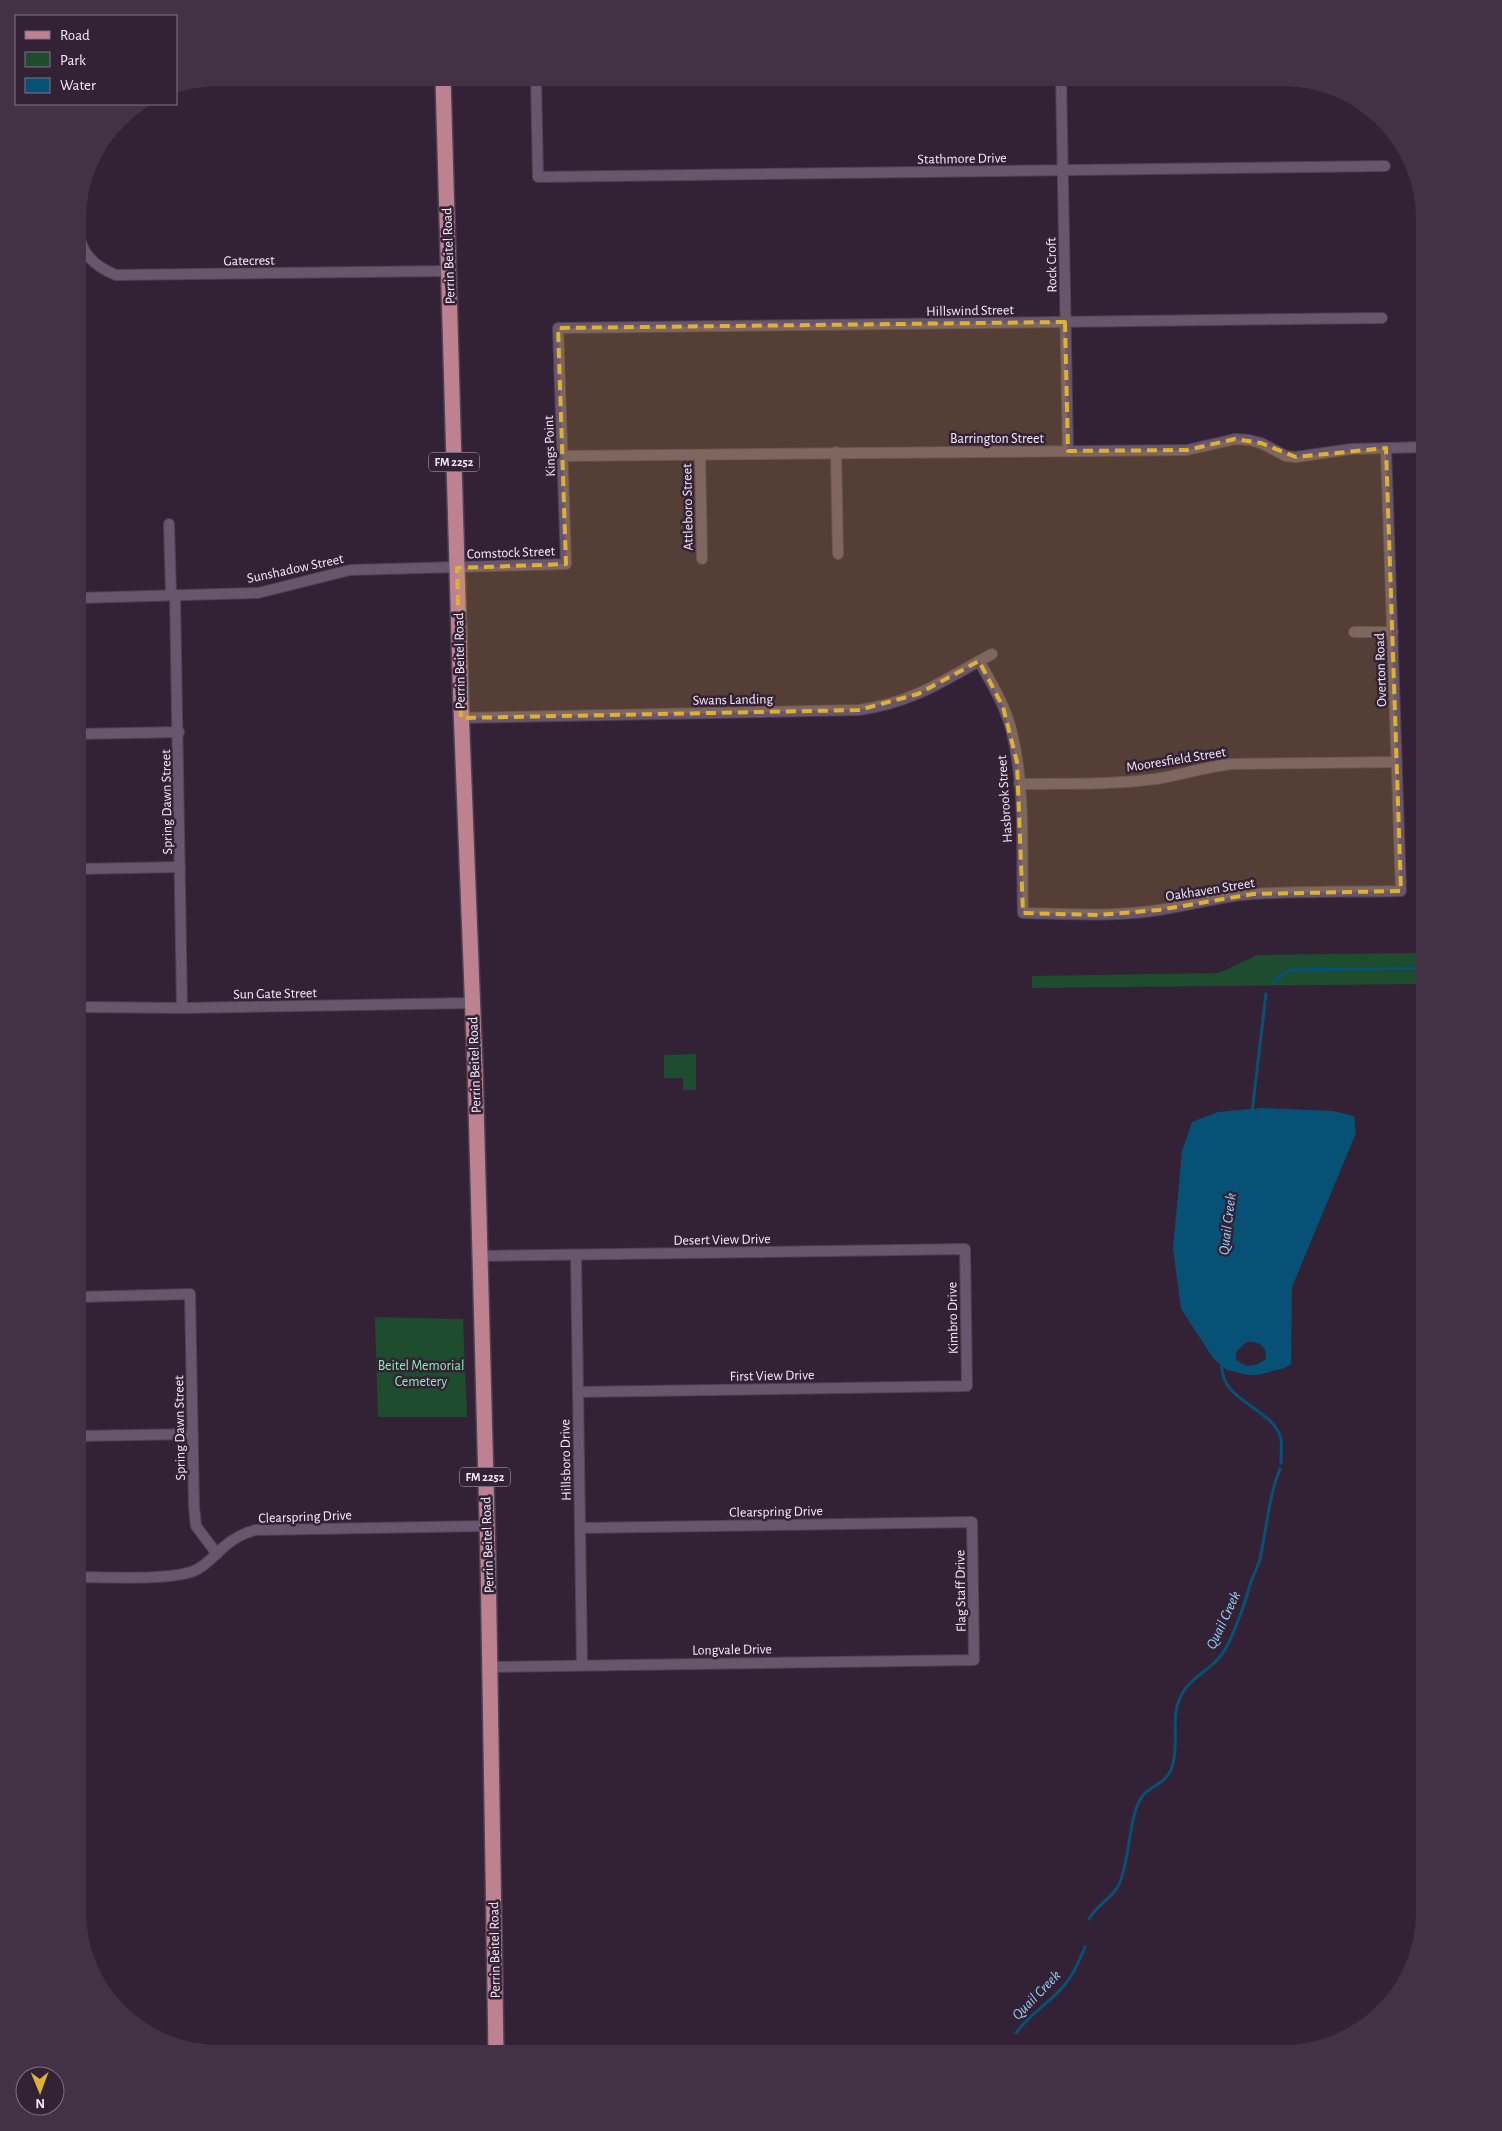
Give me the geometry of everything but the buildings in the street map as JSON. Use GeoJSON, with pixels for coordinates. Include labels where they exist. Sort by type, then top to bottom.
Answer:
{"type":"FeatureCollection","features":[{"type":"Feature","properties":{"kind":"main road","name":"Perrin Beitel Road"},"geometry":{"type":"LineString","coordinates":[[443,86],[461,718],[479,1256],[490,1667],[496,2044]]}},
{"type":"Feature","properties":{"kind":"street","name":"Stathmore Drive"},"geometry":{"type":"LineString","coordinates":[[536,86],[538,177],[1385,166]]}},
{"type":"Feature","properties":{"kind":"street","name":"Rock Croft"},"geometry":{"type":"LineString","coordinates":[[1061,87],[1068,451]]}},
{"type":"Feature","properties":{"kind":"street","name":"Gatecrest"},"geometry":{"type":"LineString","coordinates":[[87,253],[92,262],[116,275],[448,271]]}},
{"type":"Feature","properties":{"kind":"street","name":"Hillswind Street"},"geometry":{"type":"LineString","coordinates":[[558,328],[1382,318]]}},
{"type":"Feature","properties":{"kind":"street","name":"Kings Point"},"geometry":{"type":"LineString","coordinates":[[558,328],[566,564]]}},
{"type":"Feature","properties":{"kind":"street","name":"Barrington Street"},"geometry":{"type":"LineString","coordinates":[[563,456],[1187,450],[1235,439],[1261,443],[1286,456],[1296,457],[1351,448],[1416,447]]}},
{"type":"Feature","properties":{"kind":"street","name":"Overton Road"},"geometry":{"type":"LineString","coordinates":[[1386,448],[1400,891]]}},
{"type":"Feature","properties":{"kind":"street"},"geometry":{"type":"LineString","coordinates":[[836,452],[838,554]]}},
{"type":"Feature","properties":{"kind":"street","name":"Attleboro Street"},"geometry":{"type":"LineString","coordinates":[[700,455],[702,559]]}},
{"type":"Feature","properties":{"kind":"street","name":"Spring Dawn Street"},"geometry":{"type":"LineString","coordinates":[[169,524],[179,732],[182,1008]]}},
{"type":"Feature","properties":{"kind":"street","name":"Comstock Street"},"geometry":{"type":"LineString","coordinates":[[457,568],[566,564]]}},
{"type":"Feature","properties":{"kind":"street","name":"Sunshadow Street"},"geometry":{"type":"LineString","coordinates":[[87,598],[258,593],[350,570],[457,568]]}},
{"type":"Feature","properties":{"kind":"street"},"geometry":{"type":"LineString","coordinates":[[1354,632],[1393,632]]}},
{"type":"Feature","properties":{"kind":"street","name":"Swans Landing"},"geometry":{"type":"LineString","coordinates":[[461,718],[858,710],[879,707],[918,694],[992,654]]}},
{"type":"Feature","properties":{"kind":"street","name":"Hasbrook Street"},"geometry":{"type":"LineString","coordinates":[[979,661],[996,690],[1012,732],[1020,784],[1023,912]]}},
{"type":"Feature","properties":{"kind":"street"},"geometry":{"type":"LineString","coordinates":[[87,734],[179,732]]}},
{"type":"Feature","properties":{"kind":"street","name":"Mooresfield Street"},"geometry":{"type":"LineString","coordinates":[[1020,784],[1120,782],[1155,779],[1211,766],[1230,764],[1396,762]]}},
{"type":"Feature","properties":{"kind":"street"},"geometry":{"type":"LineString","coordinates":[[87,869],[180,867]]}},
{"type":"Feature","properties":{"kind":"street","name":"Oakhaven Street"},"geometry":{"type":"LineString","coordinates":[[1023,912],[1097,915],[1159,910],[1224,897],[1253,894],[1400,891]]}},
{"type":"Feature","properties":{"kind":"street","name":"Sun Gate Street"},"geometry":{"type":"LineString","coordinates":[[87,1007],[182,1008],[472,1003]]}},
{"type":"Feature","properties":{"kind":"street","name":"Desert View Drive"},"geometry":{"type":"LineString","coordinates":[[479,1256],[965,1249]]}},
{"type":"Feature","properties":{"kind":"street","name":"Kimbro Drive"},"geometry":{"type":"LineString","coordinates":[[965,1249],[967,1386]]}},
{"type":"Feature","properties":{"kind":"street","name":"Hillsboro Drive"},"geometry":{"type":"LineString","coordinates":[[576,1254],[582,1666]]}},
{"type":"Feature","properties":{"kind":"street","name":"Spring Dawn Street"},"geometry":{"type":"LineString","coordinates":[[86,1297],[190,1294],[194,1507],[196,1526],[217,1554]]}},
{"type":"Feature","properties":{"kind":"street","name":"First View Drive"},"geometry":{"type":"LineString","coordinates":[[578,1392],[967,1386]]}},
{"type":"Feature","properties":{"kind":"street"},"geometry":{"type":"LineString","coordinates":[[86,1436],[193,1434]]}},
{"type":"Feature","properties":{"kind":"street","name":"Clearspring Drive"},"geometry":{"type":"LineString","coordinates":[[580,1528],[972,1522]]}},
{"type":"Feature","properties":{"kind":"street","name":"Flag Staff Drive"},"geometry":{"type":"LineString","coordinates":[[972,1522],[974,1660]]}},
{"type":"Feature","properties":{"kind":"street","name":"Clearspring Drive"},"geometry":{"type":"LineString","coordinates":[[86,1577],[171,1576],[194,1571],[243,1534],[261,1529],[486,1526]]}},
{"type":"Feature","properties":{"kind":"street","name":"Longvale Drive"},"geometry":{"type":"LineString","coordinates":[[490,1667],[974,1660]]}},
{"type":"Feature","properties":{"kind":"highlighted area"},"geometry":{"type":"Polygon","coordinates":[[[1065,322],[1068,451],[1187,450],[1235,439],[1261,443],[1296,457],[1386,448],[1401,891],[1253,894],[1159,910],[1097,915],[1023,913],[1017,762],[1003,707],[979,661],[918,694],[859,710],[461,718],[457,568],[566,564],[558,328],[1065,322]]]}},
{"type":"Feature","properties":{"kind":"green space"},"geometry":{"type":"Polygon","coordinates":[[[1416,953],[1416,984],[1032,988],[1032,976],[1219,973],[1257,955],[1416,953]]]}},
{"type":"Feature","properties":{"kind":"green space"},"geometry":{"type":"Polygon","coordinates":[[[696,1054],[696,1090],[683,1090],[683,1078],[664,1078],[664,1055],[696,1054]]]}},
{"type":"Feature","properties":{"kind":"green space","name":"Beitel Memorial Cemetery"},"geometry":{"type":"Polygon","coordinates":[[[375,1317],[463,1319],[467,1417],[378,1417],[375,1317]]]}},
{"type":"Feature","properties":{"kind":"water"},"geometry":{"type":"Polygon","coordinates":[[[1262,1108],[1333,1111],[1354,1116],[1356,1133],[1292,1287],[1291,1364],[1284,1368],[1258,1375],[1248,1375],[1227,1370],[1213,1358],[1181,1309],[1173,1248],[1182,1151],[1192,1122],[1218,1112],[1262,1108]],[[1251,1342],[1244,1344],[1238,1349],[1236,1354],[1236,1359],[1247,1366],[1258,1364],[1266,1359],[1264,1347],[1251,1342]]]}},
{"type":"Feature","properties":{"kind":"waterway","name":"Quail Creek"},"geometry":{"type":"LineString","coordinates":[[1273,982],[1289,970],[1416,968]]}},
{"type":"Feature","properties":{"kind":"waterway","name":"Quail Creek"},"geometry":{"type":"LineString","coordinates":[[1252,1112],[1266,994]]}},
{"type":"Feature","properties":{"kind":"waterway","name":"Quail Creek"},"geometry":{"type":"LineString","coordinates":[[1222,1361],[1223,1375],[1228,1386],[1268,1419],[1276,1428],[1281,1439],[1281,1463]]}},
{"type":"Feature","properties":{"kind":"waterway","name":"Quail Creek"},"geometry":{"type":"LineString","coordinates":[[1089,1919],[1096,1909],[1113,1893],[1120,1882],[1126,1861],[1134,1816],[1141,1798],[1165,1779],[1171,1770],[1175,1750],[1176,1711],[1183,1692],[1193,1680],[1218,1660],[1232,1637],[1259,1561],[1271,1500],[1280,1469]]}},
{"type":"Feature","properties":{"kind":"waterway","name":"Quail Creek"},"geometry":{"type":"LineString","coordinates":[[1016,2033],[1067,1982],[1075,1970],[1085,1947]]}}]}
